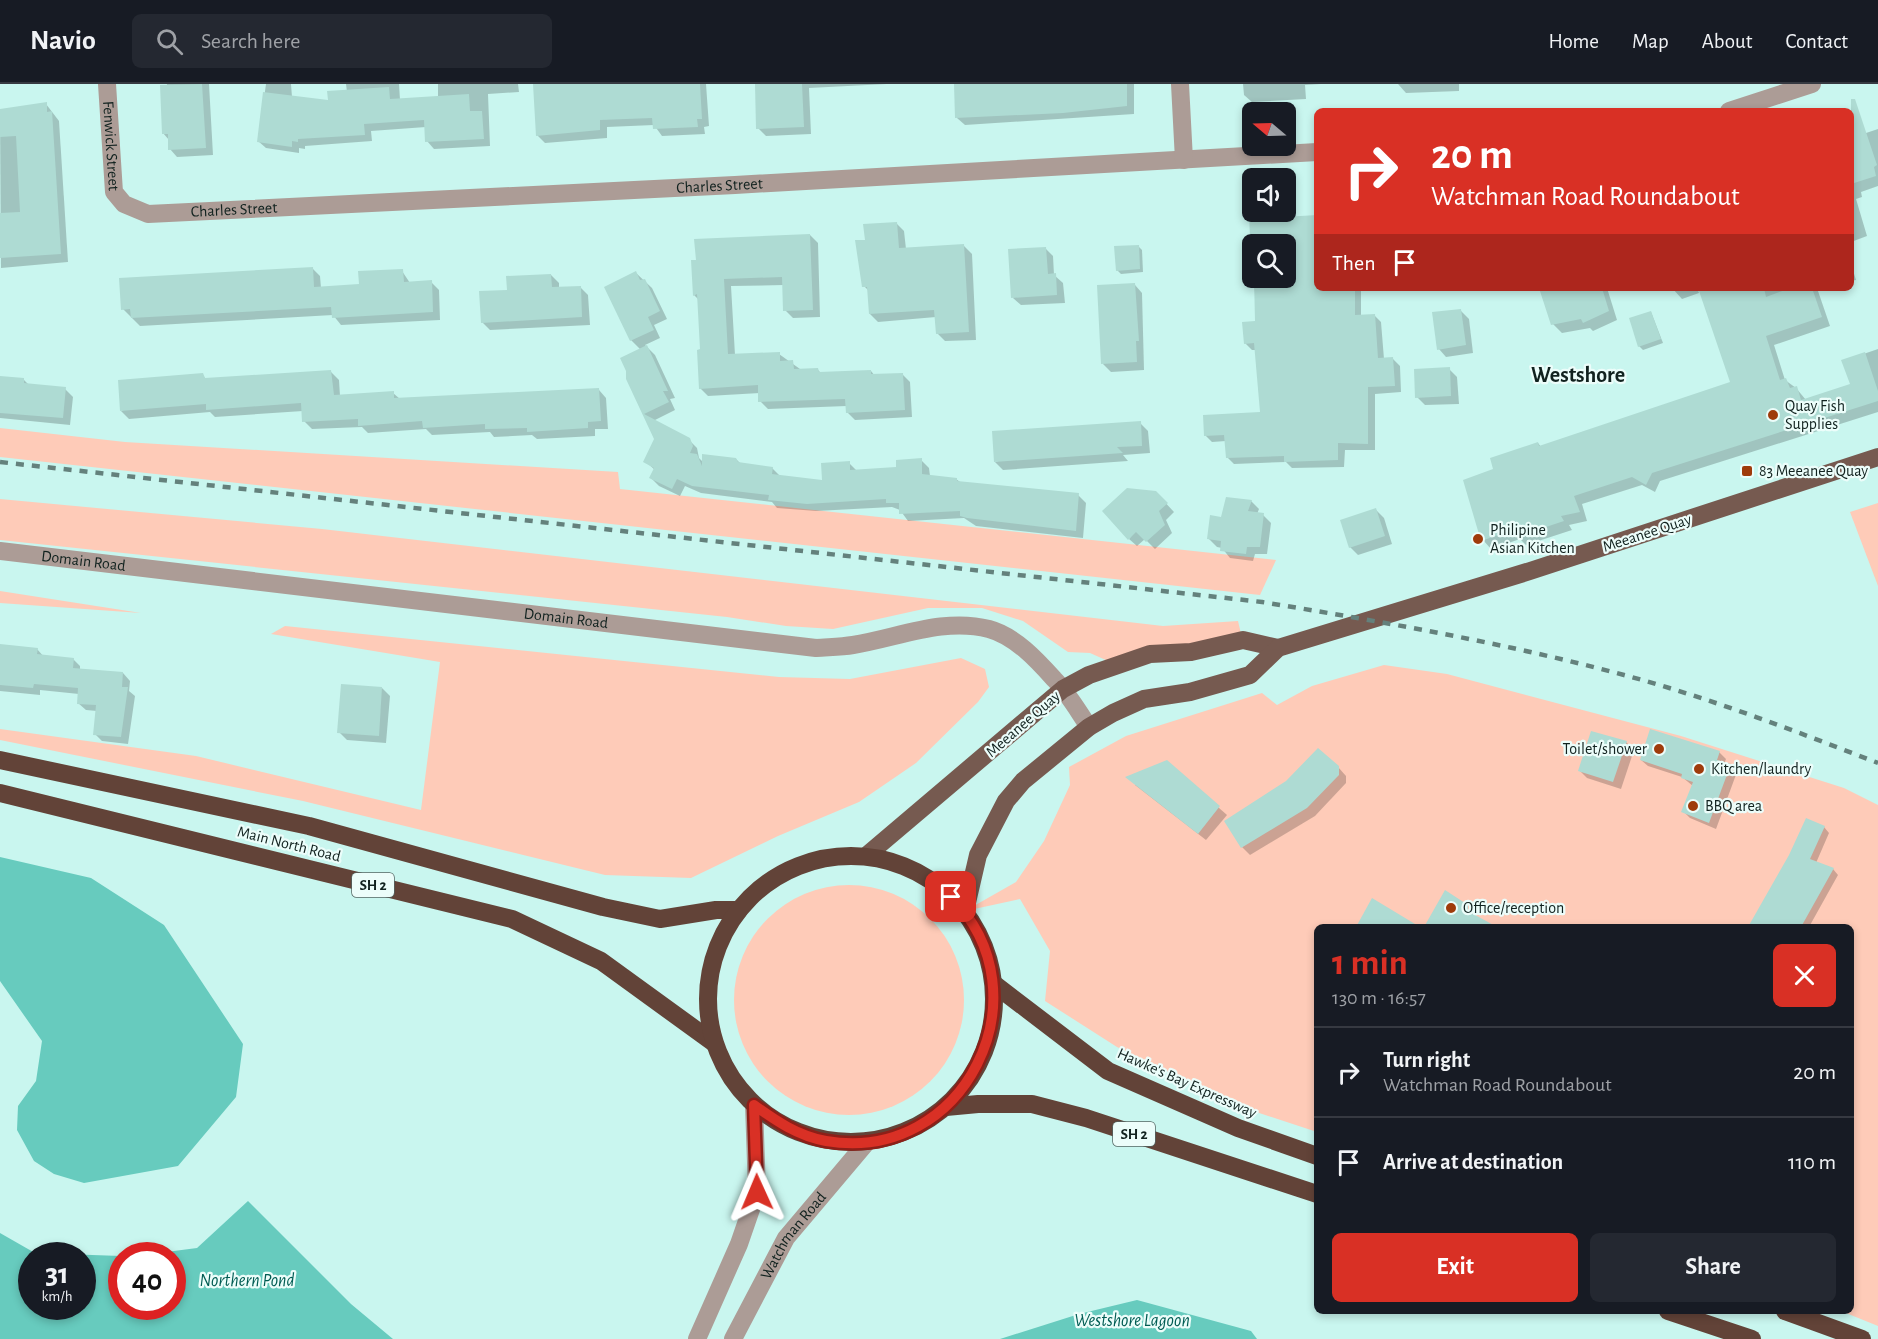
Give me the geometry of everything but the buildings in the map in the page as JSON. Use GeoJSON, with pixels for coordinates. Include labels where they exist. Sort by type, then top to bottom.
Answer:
{"type":"FeatureCollection","features":[{"type":"Feature","properties":{"kind":"highway","name":"Main North Road"},"geometry":{"type":"LineString","coordinates":[[0,760],[309,826],[603,907],[660,919],[716,910],[739,910]]}},
{"type":"Feature","properties":{"kind":"highway","name":"Main North Road"},"geometry":{"type":"LineString","coordinates":[[0,793],[512,919],[601,961],[714,1043]]}},
{"type":"Feature","properties":{"kind":"highway","name":"SH 2"},"geometry":{"type":"LineString","coordinates":[[866,856],[912,869],[937,884],[965,911],[985,946],[994,984],[993,1018],[985,1052],[969,1082],[946,1107],[922,1124],[896,1136],[867,1142],[826,1141],[787,1128],[754,1105],[729,1075],[714,1043],[708,1008],[710,973],[720,939],[739,910],[774,878],[818,859],[866,856]]}},
{"type":"Feature","properties":{"kind":"highway","name":"Hawke's Bay Expressway"},"geometry":{"type":"LineString","coordinates":[[994,984],[1108,1071],[1238,1128],[1314,1155]]}},
{"type":"Feature","properties":{"kind":"highway","name":"SH 2"},"geometry":{"type":"LineString","coordinates":[[946,1107],[978,1104],[1032,1104],[1086,1118],[1314,1193]]}},
{"type":"Feature","properties":{"kind":"highway"},"geometry":{"type":"LineString","coordinates":[[1677,1314],[1752,1339]]}},
{"type":"Feature","properties":{"kind":"highway"},"geometry":{"type":"LineString","coordinates":[[1793,1314],[1862,1339]]}},
{"type":"Feature","properties":{"kind":"main road","name":"Meeanee Quay"},"geometry":{"type":"LineString","coordinates":[[965,911],[978,855],[1006,801],[1023,781],[1089,727],[1144,699],[1190,692],[1250,675],[1278,648],[1530,572],[1878,457]]}},
{"type":"Feature","properties":{"kind":"main road","name":"Meeanee Quay"},"geometry":{"type":"LineString","coordinates":[[866,856],[1062,689],[1089,675],[1150,654],[1191,652],[1243,640],[1278,648]]}},
{"type":"Feature","properties":{"kind":"street","name":"Fenwick Street"},"geometry":{"type":"LineString","coordinates":[[107,84],[111,178],[114,192],[124,204]]}},
{"type":"Feature","properties":{"kind":"street"},"geometry":{"type":"LineString","coordinates":[[1180,84],[1184,160]]}},
{"type":"Feature","properties":{"kind":"street"},"geometry":{"type":"LineString","coordinates":[[1738,108],[1812,84]]}},
{"type":"Feature","properties":{"kind":"street","name":"Charles Street"},"geometry":{"type":"LineString","coordinates":[[124,204],[148,214],[163,214],[1314,152]]}},
{"type":"Feature","properties":{"kind":"street","name":"Domain Road"},"geometry":{"type":"LineString","coordinates":[[0,551],[816,648],[854,645],[943,627],[966,626],[990,630],[1008,638],[1025,650],[1062,689],[1089,727]]}},
{"type":"Feature","properties":{"kind":"street"},"geometry":{"type":"LineString","coordinates":[[697,1339],[739,1244],[757,1192],[754,1105]]}},
{"type":"Feature","properties":{"kind":"street","name":"Watchman Road"},"geometry":{"type":"LineString","coordinates":[[733,1339],[786,1238],[867,1142]]}},
{"type":"Feature","properties":{"kind":"shaded area"},"geometry":{"type":"Polygon","coordinates":[[[0,428],[125,442],[618,472],[620,489],[1276,560],[1260,595],[0,457],[0,428]]]}},
{"type":"Feature","properties":{"kind":"shaded area"},"geometry":{"type":"Polygon","coordinates":[[[0,499],[322,529],[1163,626],[1238,621],[1242,638],[1117,665],[1090,653],[1068,652],[1023,621],[982,608],[928,608],[833,629],[786,626],[727,617],[0,540],[0,499]]]}},
{"type":"Feature","properties":{"kind":"shaded area"},"geometry":{"type":"Polygon","coordinates":[[[1878,503],[1878,586],[1850,512],[1878,503]]]}},
{"type":"Feature","properties":{"kind":"shaded area"},"geometry":{"type":"Polygon","coordinates":[[[0,591],[141,613],[0,603],[0,591]]]}},
{"type":"Feature","properties":{"kind":"shaded area"},"geometry":{"type":"Polygon","coordinates":[[[285,626],[779,677],[850,679],[961,658],[985,669],[989,687],[978,702],[916,763],[859,802],[778,836],[691,878],[605,875],[303,801],[0,740],[0,729],[196,756],[421,810],[440,662],[271,634],[285,626]]]}},
{"type":"Feature","properties":{"kind":"shaded area"},"geometry":{"type":"Polygon","coordinates":[[[1384,665],[1447,674],[1681,736],[1844,788],[1878,805],[1878,1326],[1848,1314],[1854,1314],[1854,924],[1314,924],[1314,1131],[1241,1107],[1117,1047],[1045,1001],[1050,951],[1020,899],[965,911],[1016,882],[1044,841],[1070,785],[1069,767],[1126,736],[1262,693],[1277,705],[1312,686],[1384,665]]]}},
{"type":"Feature","properties":{"kind":"shaded area"},"geometry":{"type":"Polygon","coordinates":[[[849,885],[871,887],[893,894],[913,904],[938,927],[945,936],[959,967],[964,1000],[962,1022],[955,1044],[945,1064],[922,1089],[913,1096],[882,1110],[849,1115],[827,1113],[805,1106],[785,1096],[760,1073],[753,1064],[739,1033],[734,1000],[736,978],[743,956],[753,936],[776,911],[785,904],[816,890],[849,885]]]}},
{"type":"Feature","properties":{"kind":"water"},"geometry":{"type":"Polygon","coordinates":[[[0,857],[91,878],[164,925],[243,1044],[236,1097],[178,1166],[84,1183],[54,1174],[34,1161],[17,1130],[18,1106],[36,1081],[42,1041],[0,981],[0,857]]]}},
{"type":"Feature","properties":{"kind":"water","name":"Northern Pond"},"geometry":{"type":"Polygon","coordinates":[[[248,1201],[351,1304],[393,1339],[0,1339],[0,1233],[18,1243],[18,1320],[96,1320],[96,1255],[108,1256],[108,1320],[186,1320],[186,1249],[197,1248],[248,1201]]]}},
{"type":"Feature","properties":{"kind":"water","name":"Westshore Lagoon"},"geometry":{"type":"Polygon","coordinates":[[[1137,1300],[1251,1331],[1257,1339],[1000,1339],[1079,1314],[1137,1300]]]}},
{"type":"Feature","properties":{"kind":"railway"},"geometry":{"type":"LineString","coordinates":[[0,462],[1262,602],[1399,625],[1579,663],[1656,684],[1720,705],[1878,763]]}},
{"type":"Feature","properties":{"kind":"place","name":"Quay Fish Supplies"},"geometry":{"type":"Point","coordinates":[1773,415]}},
{"type":"Feature","properties":{"kind":"place","name":"83 Meeanee Quay"},"geometry":{"type":"Point","coordinates":[1747,471]}},
{"type":"Feature","properties":{"kind":"place","name":"Philipine Asian Kitchen"},"geometry":{"type":"Point","coordinates":[1478,539]}},
{"type":"Feature","properties":{"kind":"place","name":"Toilet/shower"},"geometry":{"type":"Point","coordinates":[1659,749]}},
{"type":"Feature","properties":{"kind":"place","name":"Kitchen/laundry"},"geometry":{"type":"Point","coordinates":[1699,769]}},
{"type":"Feature","properties":{"kind":"place","name":"BBQ area"},"geometry":{"type":"Point","coordinates":[1693,806]}},
{"type":"Feature","properties":{"kind":"place","name":"Office/reception"},"geometry":{"type":"Point","coordinates":[1451,908]}},
{"type":"Feature","properties":{"kind":"district","name":"Westshore"},"geometry":{"type":"Point","coordinates":[1578,375]}},
{"type":"Feature","properties":{"kind":"route"},"geometry":{"type":"LineString","coordinates":[[757,1192],[754,1105],[787,1128],[826,1141],[867,1142],[896,1136],[922,1124],[946,1107],[969,1082],[985,1052],[993,1018],[994,984],[985,946],[965,911],[951,897]]}}]}
